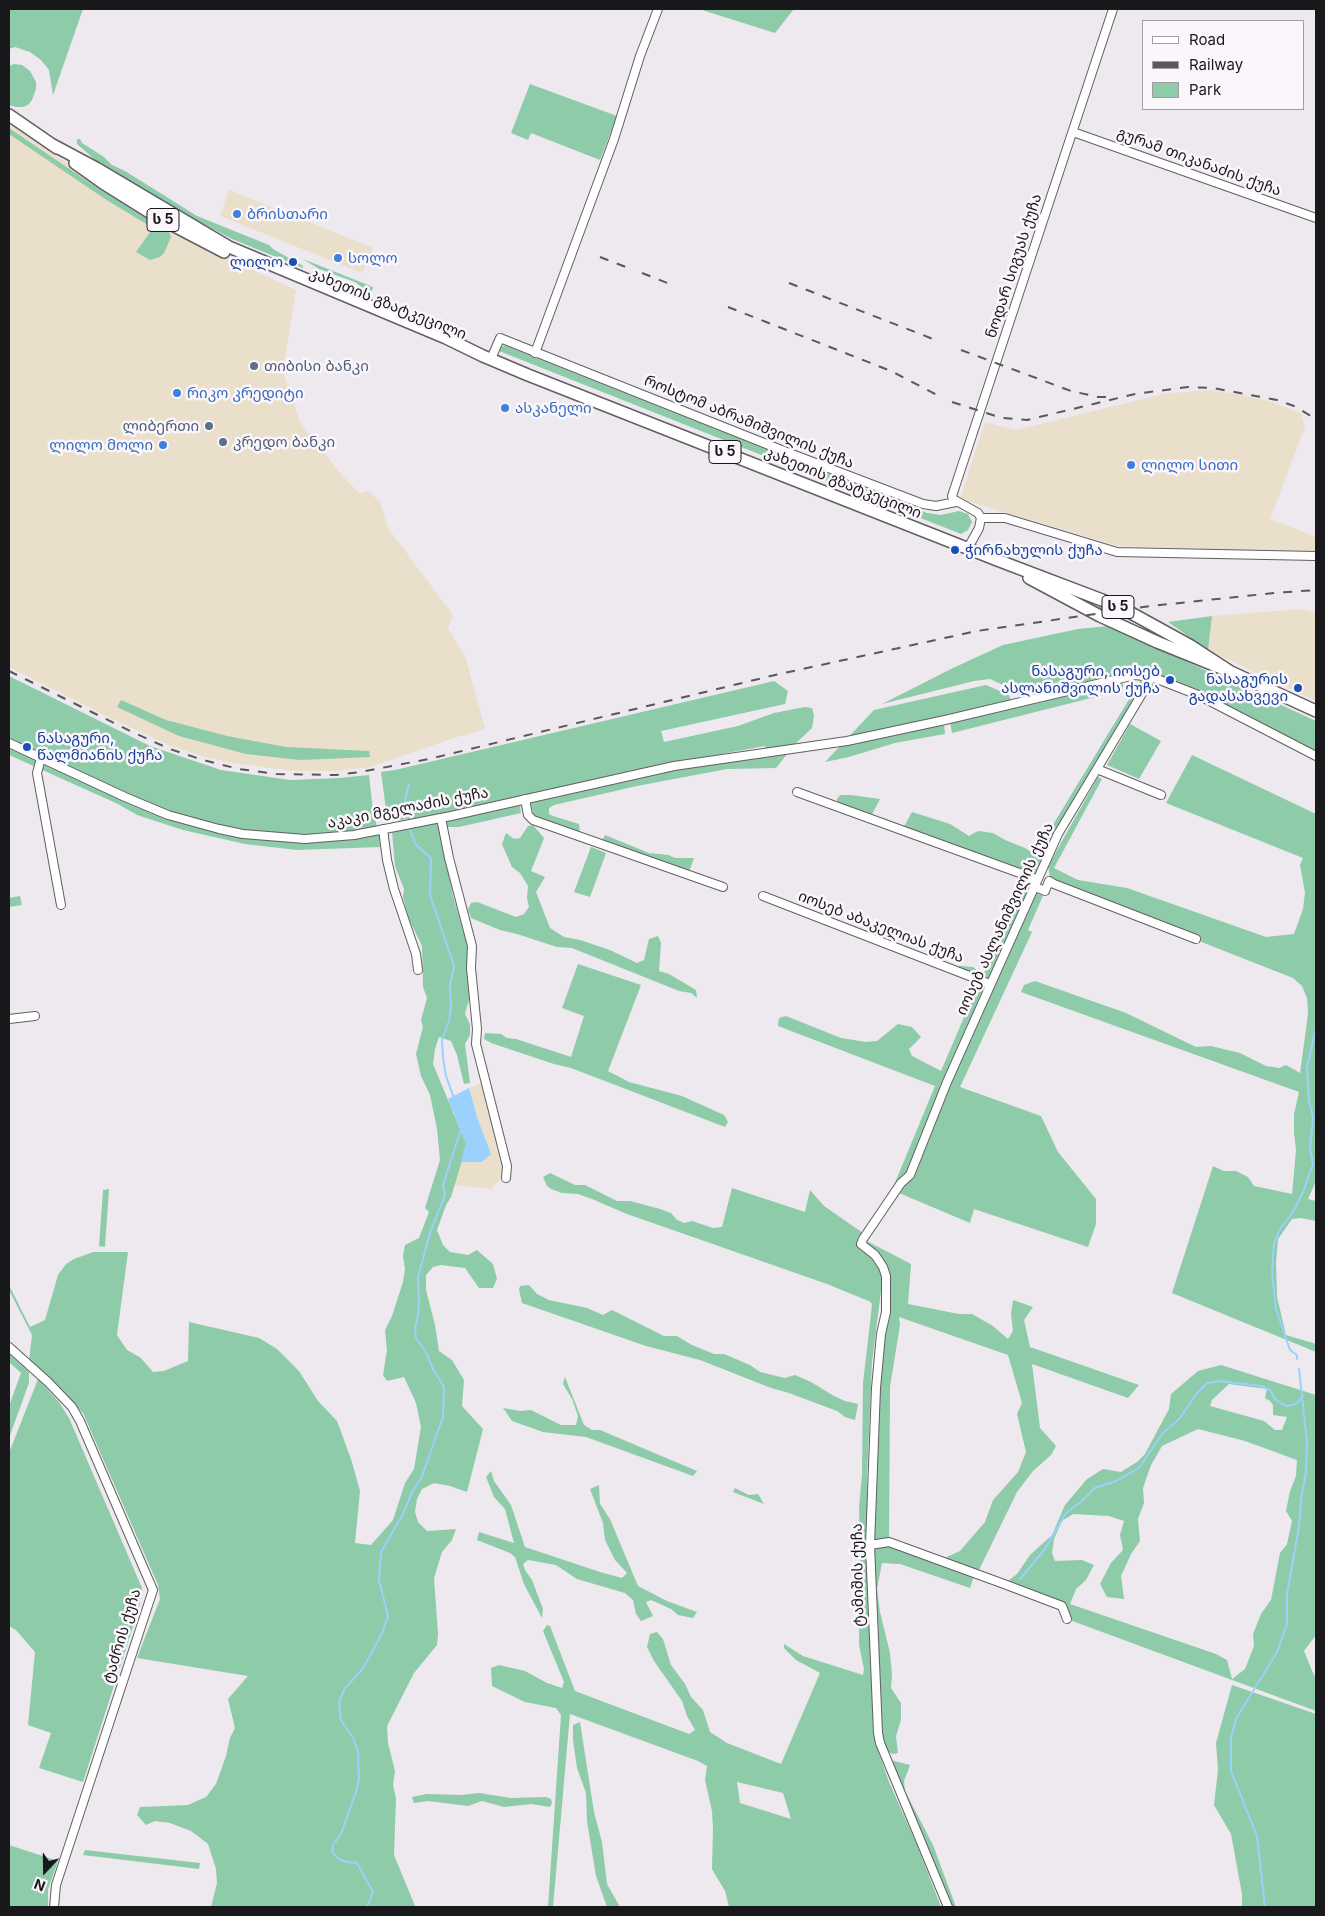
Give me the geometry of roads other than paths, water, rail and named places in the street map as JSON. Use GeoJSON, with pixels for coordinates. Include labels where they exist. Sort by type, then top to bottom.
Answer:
{"type":"FeatureCollection","features":[{"type":"Feature","properties":{"kind":"highway","name":"კახეთის გზატკეცილი"},"geometry":{"type":"LineString","coordinates":[[9,115],[103,183],[181,231],[214,248],[425,337],[487,358],[1102,600],[1131,613],[1191,646],[1231,672]]}},
{"type":"Feature","properties":{"kind":"highway","name":"კახეთის გზატკეცილი"},"geometry":{"type":"LineString","coordinates":[[997,560],[1100,616],[1316,711]]}},
{"type":"Feature","properties":{"kind":"street"},"geometry":{"type":"LineString","coordinates":[[535,352],[614,139],[640,56],[658,9]]}},
{"type":"Feature","properties":{"kind":"street","name":"ნოდარ სიგუას ქუჩა"},"geometry":{"type":"LineString","coordinates":[[956,502],[952,496],[1113,9]]}},
{"type":"Feature","properties":{"kind":"street","name":"გურამ თიკანაძის ქუჩა"},"geometry":{"type":"LineString","coordinates":[[1073,132],[1316,218]]}},
{"type":"Feature","properties":{"kind":"street","name":"როსტომ აბრამიშვილის ქუჩა"},"geometry":{"type":"LineString","coordinates":[[487,358],[500,338],[784,452],[922,504],[936,506],[956,502]]}},
{"type":"Feature","properties":{"kind":"street"},"geometry":{"type":"LineString","coordinates":[[956,502],[978,513],[981,518],[968,548]]}},
{"type":"Feature","properties":{"kind":"street"},"geometry":{"type":"LineString","coordinates":[[981,518],[1005,518],[1117,552],[1316,556]]}},
{"type":"Feature","properties":{"kind":"street","name":"აკაკი მგელაძის ქუჩა"},"geometry":{"type":"LineString","coordinates":[[9,743],[154,809],[219,829],[243,834],[305,839],[354,835],[441,818],[674,766],[847,741],[945,720],[1135,674],[1152,677]]}},
{"type":"Feature","properties":{"kind":"street"},"geometry":{"type":"LineString","coordinates":[[1152,677],[1198,695],[1316,756]]}},
{"type":"Feature","properties":{"kind":"street","name":"იოსებ ასლანიშვილის ქუჩა"},"geometry":{"type":"LineString","coordinates":[[863,1239],[901,1183],[910,1175],[947,1082],[1058,834],[1152,677]]}},
{"type":"Feature","properties":{"kind":"street"},"geometry":{"type":"LineString","coordinates":[[41,758],[37,772],[61,905]]}},
{"type":"Feature","properties":{"kind":"street"},"geometry":{"type":"LineString","coordinates":[[1097,769],[1161,796]]}},
{"type":"Feature","properties":{"kind":"street"},"geometry":{"type":"LineString","coordinates":[[797,792],[1035,883],[1045,890],[1049,881]]}},
{"type":"Feature","properties":{"kind":"street"},"geometry":{"type":"LineString","coordinates":[[525,799],[528,815],[533,820],[724,887]]}},
{"type":"Feature","properties":{"kind":"street"},"geometry":{"type":"LineString","coordinates":[[441,818],[449,858],[472,946],[471,968],[478,1029],[476,1044],[507,1166],[506,1178]]}},
{"type":"Feature","properties":{"kind":"street"},"geometry":{"type":"LineString","coordinates":[[383,829],[387,860],[394,889],[416,954],[418,970]]}},
{"type":"Feature","properties":{"kind":"street"},"geometry":{"type":"LineString","coordinates":[[1041,869],[1049,881],[1054,884],[1196,939]]}},
{"type":"Feature","properties":{"kind":"street","name":"იოსებ აბაკელიას ქუჩა"},"geometry":{"type":"LineString","coordinates":[[763,896],[990,984]]}},
{"type":"Feature","properties":{"kind":"street"},"geometry":{"type":"LineString","coordinates":[[9,1018],[35,1016]]}},
{"type":"Feature","properties":{"kind":"street","name":"ტამიშის ქუჩა"},"geometry":{"type":"LineString","coordinates":[[863,1239],[861,1244],[875,1255],[883,1267],[886,1276],[886,1312],[881,1334],[876,1388],[870,1545],[880,1743],[948,1907]]}},
{"type":"Feature","properties":{"kind":"street","name":"ტაძრის ქუჩა"},"geometry":{"type":"LineString","coordinates":[[9,1347],[48,1382],[72,1407],[80,1421],[153,1590],[56,1885],[54,1907]]}},
{"type":"Feature","properties":{"kind":"street"},"geometry":{"type":"LineString","coordinates":[[870,1545],[888,1542],[999,1582],[1062,1606],[1067,1619]]}},
{"type":"Feature","properties":{"kind":"water"},"geometry":{"type":"Polygon","coordinates":[[[469,1088],[478,1120],[491,1154],[482,1162],[461,1162],[466,1143],[448,1099],[469,1088]]]}},
{"type":"Feature","properties":{"kind":"waterway"},"geometry":{"type":"LineString","coordinates":[[407,819],[404,805],[409,784]]}},
{"type":"Feature","properties":{"kind":"waterway"},"geometry":{"type":"LineString","coordinates":[[410,830],[416,845],[431,858],[430,895],[454,966],[450,986],[451,1006],[449,1021],[442,1040],[446,1076],[454,1098]]}},
{"type":"Feature","properties":{"kind":"waterway"},"geometry":{"type":"LineString","coordinates":[[1297,1359],[1297,1355],[1290,1350],[1276,1309],[1272,1272],[1274,1243],[1280,1229],[1293,1212],[1303,1192],[1313,1164],[1310,1148],[1313,1117],[1309,1101],[1307,1067],[1316,1028]]}},
{"type":"Feature","properties":{"kind":"waterway"},"geometry":{"type":"LineString","coordinates":[[367,1907],[373,1892],[357,1863],[339,1859],[332,1852],[333,1845],[341,1834],[359,1779],[358,1751],[353,1738],[341,1720],[339,1702],[345,1688],[361,1671],[382,1633],[388,1616],[379,1580],[381,1552],[403,1514],[413,1490],[421,1479],[443,1417],[444,1387],[433,1369],[426,1352],[416,1338],[415,1328],[419,1300],[418,1277],[430,1233],[445,1195],[443,1185],[461,1129]]}},
{"type":"Feature","properties":{"kind":"waterway"},"geometry":{"type":"LineString","coordinates":[[1265,1907],[1257,1836],[1231,1771],[1231,1738],[1236,1719],[1277,1652],[1287,1624],[1287,1594],[1299,1527],[1301,1499],[1306,1472],[1307,1442],[1299,1369]]}},
{"type":"Feature","properties":{"kind":"waterway"},"geometry":{"type":"LineString","coordinates":[[1020,1579],[1045,1549],[1066,1513],[1095,1488],[1116,1481],[1139,1468],[1162,1434],[1180,1418],[1197,1393],[1207,1383],[1220,1381],[1261,1386],[1270,1390],[1275,1399],[1286,1406],[1296,1404],[1303,1396]]}},
{"type":"Feature","properties":{"kind":"railway"},"geometry":{"type":"LineString","coordinates":[[600,257],[631,269]]}},
{"type":"Feature","properties":{"kind":"railway"},"geometry":{"type":"LineString","coordinates":[[642,273],[675,286]]}},
{"type":"Feature","properties":{"kind":"railway"},"geometry":{"type":"LineString","coordinates":[[789,283],[933,339]]}},
{"type":"Feature","properties":{"kind":"railway"},"geometry":{"type":"LineString","coordinates":[[728,307],[891,371],[941,397]]}},
{"type":"Feature","properties":{"kind":"railway"},"geometry":{"type":"LineString","coordinates":[[961,350],[1071,391],[1098,397],[1108,397]]}},
{"type":"Feature","properties":{"kind":"railway"},"geometry":{"type":"LineString","coordinates":[[952,402],[1002,418],[1027,420],[1135,394],[1188,387],[1213,388],[1277,400],[1294,406],[1316,419]]}},
{"type":"Feature","properties":{"kind":"railway"},"geometry":{"type":"LineString","coordinates":[[9,671],[130,731],[170,749],[203,760],[239,769],[276,774],[336,775],[429,759],[775,675],[977,631],[1151,606],[1316,590]]}},
{"type":"Feature","properties":{"kind":"place","name":"ბრისთარი"},"geometry":{"type":"Point","coordinates":[237,214]}},
{"type":"Feature","properties":{"kind":"place","name":"სოლო"},"geometry":{"type":"Point","coordinates":[338,258]}},
{"type":"Feature","properties":{"kind":"place","name":"ლილო"},"geometry":{"type":"Point","coordinates":[293,262]}},
{"type":"Feature","properties":{"kind":"place","name":"თიბისი ბანკი"},"geometry":{"type":"Point","coordinates":[254,366]}},
{"type":"Feature","properties":{"kind":"place","name":"რიკო კრედიტი"},"geometry":{"type":"Point","coordinates":[177,393]}},
{"type":"Feature","properties":{"kind":"place","name":"ასკანელი"},"geometry":{"type":"Point","coordinates":[505,408]}},
{"type":"Feature","properties":{"kind":"place","name":"ლიბერთი"},"geometry":{"type":"Point","coordinates":[209,426]}},
{"type":"Feature","properties":{"kind":"place","name":"კრედო ბანკი"},"geometry":{"type":"Point","coordinates":[223,442]}},
{"type":"Feature","properties":{"kind":"place","name":"ლილო მოლი"},"geometry":{"type":"Point","coordinates":[163,445]}},
{"type":"Feature","properties":{"kind":"place","name":"ლილო სითი"},"geometry":{"type":"Point","coordinates":[1131,465]}},
{"type":"Feature","properties":{"kind":"place","name":"ჭირნახულის ქუჩა"},"geometry":{"type":"Point","coordinates":[955,550]}},
{"type":"Feature","properties":{"kind":"place","name":"ნასაგური, იოსებ ასლანიშვილის ქუჩა"},"geometry":{"type":"Point","coordinates":[1170,680]}},
{"type":"Feature","properties":{"kind":"place","name":"ნასაგურის გადასახვევი"},"geometry":{"type":"Point","coordinates":[1298,688]}},
{"type":"Feature","properties":{"kind":"place","name":"ნასაგური, წალმიანის ქუჩა"},"geometry":{"type":"Point","coordinates":[27,747]}}]}
